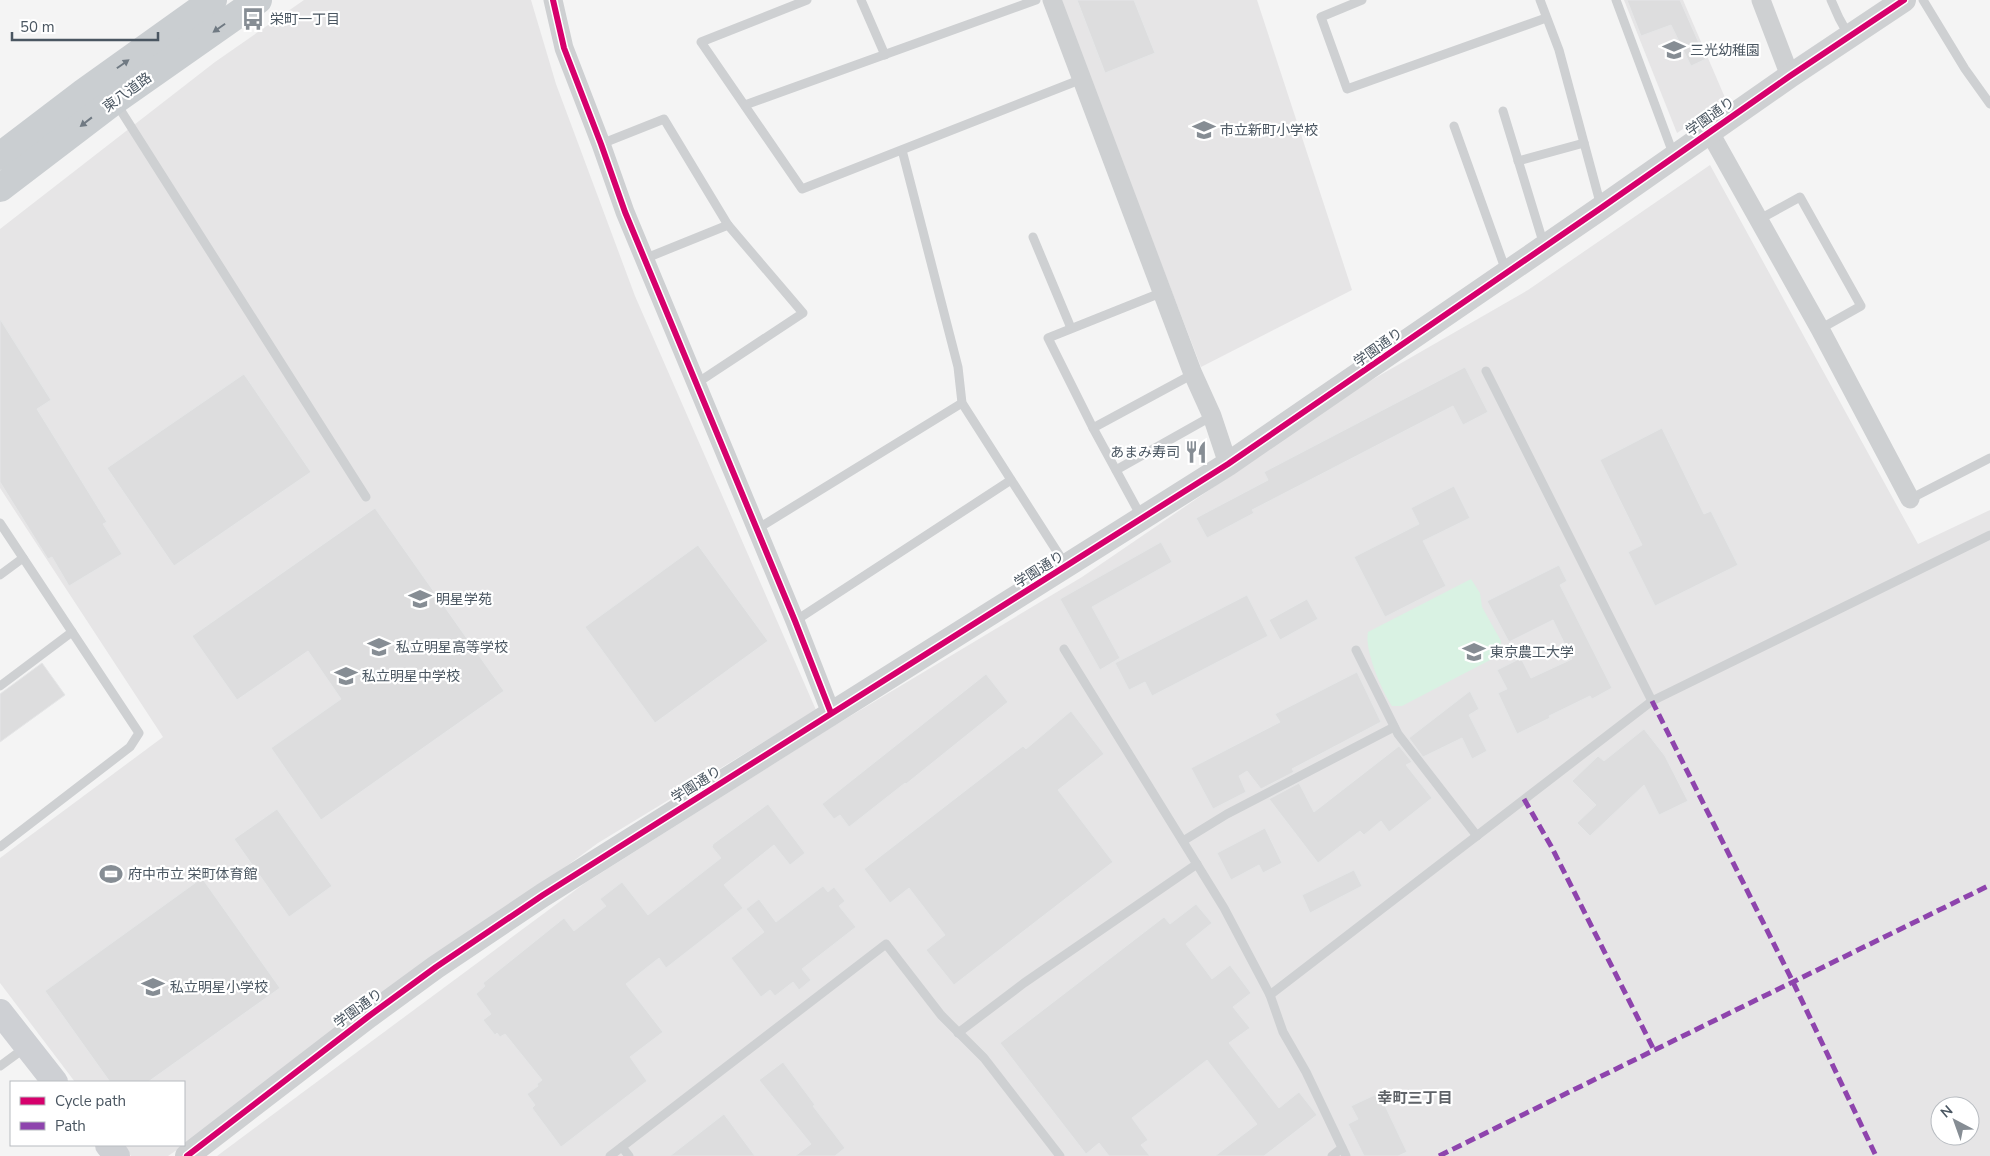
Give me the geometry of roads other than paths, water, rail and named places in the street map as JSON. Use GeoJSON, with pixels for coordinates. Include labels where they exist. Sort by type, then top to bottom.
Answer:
{"type":"FeatureCollection","features":[{"type":"Feature","properties":{"kind":"main road","name":"東八道路"},"geometry":{"type":"LineString","coordinates":[[0,188],[107,90],[213,0]]}},
{"type":"Feature","properties":{"kind":"main road","name":"東八道路"},"geometry":{"type":"LineString","coordinates":[[0,156],[258,0]]}},
{"type":"Feature","properties":{"kind":"main road"},"geometry":{"type":"LineString","coordinates":[[0,1012],[26,1047],[55,1081]]}},
{"type":"Feature","properties":{"kind":"main road"},"geometry":{"type":"LineString","coordinates":[[109,1146],[117,1156]]}},
{"type":"Feature","properties":{"kind":"street"},"geometry":{"type":"LineString","coordinates":[[553,0],[564,48],[625,212],[796,621],[831,713]]}},
{"type":"Feature","properties":{"kind":"street"},"geometry":{"type":"LineString","coordinates":[[1052,0],[1193,374],[1212,416],[1228,464]]}},
{"type":"Feature","properties":{"kind":"street"},"geometry":{"type":"LineString","coordinates":[[1761,0],[1790,76]]}},
{"type":"Feature","properties":{"kind":"street","name":"学園通り"},"geometry":{"type":"LineString","coordinates":[[187,1156],[305,1064],[436,967],[543,895],[1228,464],[1545,247],[1709,131],[1904,0]]}},
{"type":"Feature","properties":{"kind":"street"},"geometry":{"type":"LineString","coordinates":[[1709,131],[1760,219],[1910,499]]}},
{"type":"Feature","properties":{"kind":"lane"},"geometry":{"type":"LineString","coordinates":[[807,0],[701,42],[802,189],[1082,79]]}},
{"type":"Feature","properties":{"kind":"lane"},"geometry":{"type":"LineString","coordinates":[[861,0],[885,55]]}},
{"type":"Feature","properties":{"kind":"lane"},"geometry":{"type":"LineString","coordinates":[[744,105],[1036,0]]}},
{"type":"Feature","properties":{"kind":"lane"},"geometry":{"type":"LineString","coordinates":[[1362,0],[1321,17],[1347,89],[1546,18]]}},
{"type":"Feature","properties":{"kind":"lane"},"geometry":{"type":"LineString","coordinates":[[1540,0],[1559,50],[1601,208]]}},
{"type":"Feature","properties":{"kind":"lane"},"geometry":{"type":"LineString","coordinates":[[1616,0],[1674,156]]}},
{"type":"Feature","properties":{"kind":"lane"},"geometry":{"type":"LineString","coordinates":[[1831,0],[1849,36]]}},
{"type":"Feature","properties":{"kind":"lane"},"geometry":{"type":"LineString","coordinates":[[1923,0],[1964,69],[1990,104]]}},
{"type":"Feature","properties":{"kind":"lane"},"geometry":{"type":"LineString","coordinates":[[107,90],[366,497]]}},
{"type":"Feature","properties":{"kind":"lane"},"geometry":{"type":"LineString","coordinates":[[1503,111],[1545,247]]}},
{"type":"Feature","properties":{"kind":"lane"},"geometry":{"type":"LineString","coordinates":[[601,144],[664,119],[728,225],[803,313],[697,384]]}},
{"type":"Feature","properties":{"kind":"lane"},"geometry":{"type":"LineString","coordinates":[[1454,126],[1506,274]]}},
{"type":"Feature","properties":{"kind":"lane"},"geometry":{"type":"LineString","coordinates":[[1518,161],[1584,143]]}},
{"type":"Feature","properties":{"kind":"lane"},"geometry":{"type":"LineString","coordinates":[[902,150],[958,367],[962,403],[1067,567]]}},
{"type":"Feature","properties":{"kind":"lane"},"geometry":{"type":"LineString","coordinates":[[1760,219],[1800,197],[1861,306],[1820,329]]}},
{"type":"Feature","properties":{"kind":"lane"},"geometry":{"type":"LineString","coordinates":[[644,259],[728,225]]}},
{"type":"Feature","properties":{"kind":"lane"},"geometry":{"type":"LineString","coordinates":[[1034,237],[1071,328]]}},
{"type":"Feature","properties":{"kind":"lane"},"geometry":{"type":"LineString","coordinates":[[1142,518],[1093,428],[1048,338],[1163,292]]}},
{"type":"Feature","properties":{"kind":"lane"},"geometry":{"type":"LineString","coordinates":[[1486,371],[1652,701]]}},
{"type":"Feature","properties":{"kind":"lane"},"geometry":{"type":"LineString","coordinates":[[1093,428],[1193,374]]}},
{"type":"Feature","properties":{"kind":"lane"},"geometry":{"type":"LineString","coordinates":[[757,530],[962,403]]}},
{"type":"Feature","properties":{"kind":"lane"},"geometry":{"type":"LineString","coordinates":[[1116,470],[1212,416]]}},
{"type":"Feature","properties":{"kind":"lane"},"geometry":{"type":"LineString","coordinates":[[1910,499],[1990,458]]}},
{"type":"Feature","properties":{"kind":"lane"},"geometry":{"type":"LineString","coordinates":[[796,621],[1011,480]]}},
{"type":"Feature","properties":{"kind":"lane"},"geometry":{"type":"LineString","coordinates":[[0,523],[139,732],[130,747],[0,847]]}},
{"type":"Feature","properties":{"kind":"lane"},"geometry":{"type":"LineString","coordinates":[[1270,995],[1652,701],[1990,535]]}},
{"type":"Feature","properties":{"kind":"lane"},"geometry":{"type":"LineString","coordinates":[[0,575],[23,558]]}},
{"type":"Feature","properties":{"kind":"lane"},"geometry":{"type":"LineString","coordinates":[[0,686],[72,632]]}},
{"type":"Feature","properties":{"kind":"lane"},"geometry":{"type":"LineString","coordinates":[[1064,649],[1224,908],[1270,995],[1283,1032],[1306,1072],[1344,1152],[1332,1156]]}},
{"type":"Feature","properties":{"kind":"lane"},"geometry":{"type":"LineString","coordinates":[[1356,650],[1394,727],[1477,836]]}},
{"type":"Feature","properties":{"kind":"lane"},"geometry":{"type":"LineString","coordinates":[[1182,841],[1227,814],[1394,727]]}},
{"type":"Feature","properties":{"kind":"lane"},"geometry":{"type":"LineString","coordinates":[[958,1033],[1024,983],[1197,864]]}},
{"type":"Feature","properties":{"kind":"lane"},"geometry":{"type":"LineString","coordinates":[[610,1156],[886,944],[941,1015],[984,1058],[1060,1156]]}},
{"type":"Feature","properties":{"kind":"lane"},"geometry":{"type":"LineString","coordinates":[[0,1066],[26,1047]]}},
{"type":"Feature","properties":{"kind":"lane"},"geometry":{"type":"LineString","coordinates":[[622,1147],[629,1156]]}},
{"type":"Feature","properties":{"kind":"place","name":"栄町一丁目"},"geometry":{"type":"Point","coordinates":[253,19]}},
{"type":"Feature","properties":{"kind":"place","name":"三光幼稚園"},"geometry":{"type":"Point","coordinates":[1674,50]}},
{"type":"Feature","properties":{"kind":"place","name":"市立新町小学校"},"geometry":{"type":"Point","coordinates":[1204,130]}},
{"type":"Feature","properties":{"kind":"place","name":"あまみ寿司"},"geometry":{"type":"Point","coordinates":[1196,452]}},
{"type":"Feature","properties":{"kind":"place","name":"明星学苑"},"geometry":{"type":"Point","coordinates":[420,599]}},
{"type":"Feature","properties":{"kind":"place","name":"私立明星高等学校"},"geometry":{"type":"Point","coordinates":[379,647]}},
{"type":"Feature","properties":{"kind":"place","name":"東京農工大学"},"geometry":{"type":"Point","coordinates":[1474,652]}},
{"type":"Feature","properties":{"kind":"place","name":"私立明星中学校"},"geometry":{"type":"Point","coordinates":[346,676]}},
{"type":"Feature","properties":{"kind":"place","name":"府中市立 栄町体育館"},"geometry":{"type":"Point","coordinates":[111,874]}},
{"type":"Feature","properties":{"kind":"place","name":"私立明星小学校"},"geometry":{"type":"Point","coordinates":[153,987]}},
{"type":"Feature","properties":{"kind":"district","name":"幸町三丁目"},"geometry":{"type":"Point","coordinates":[1415,1098]}}]}
